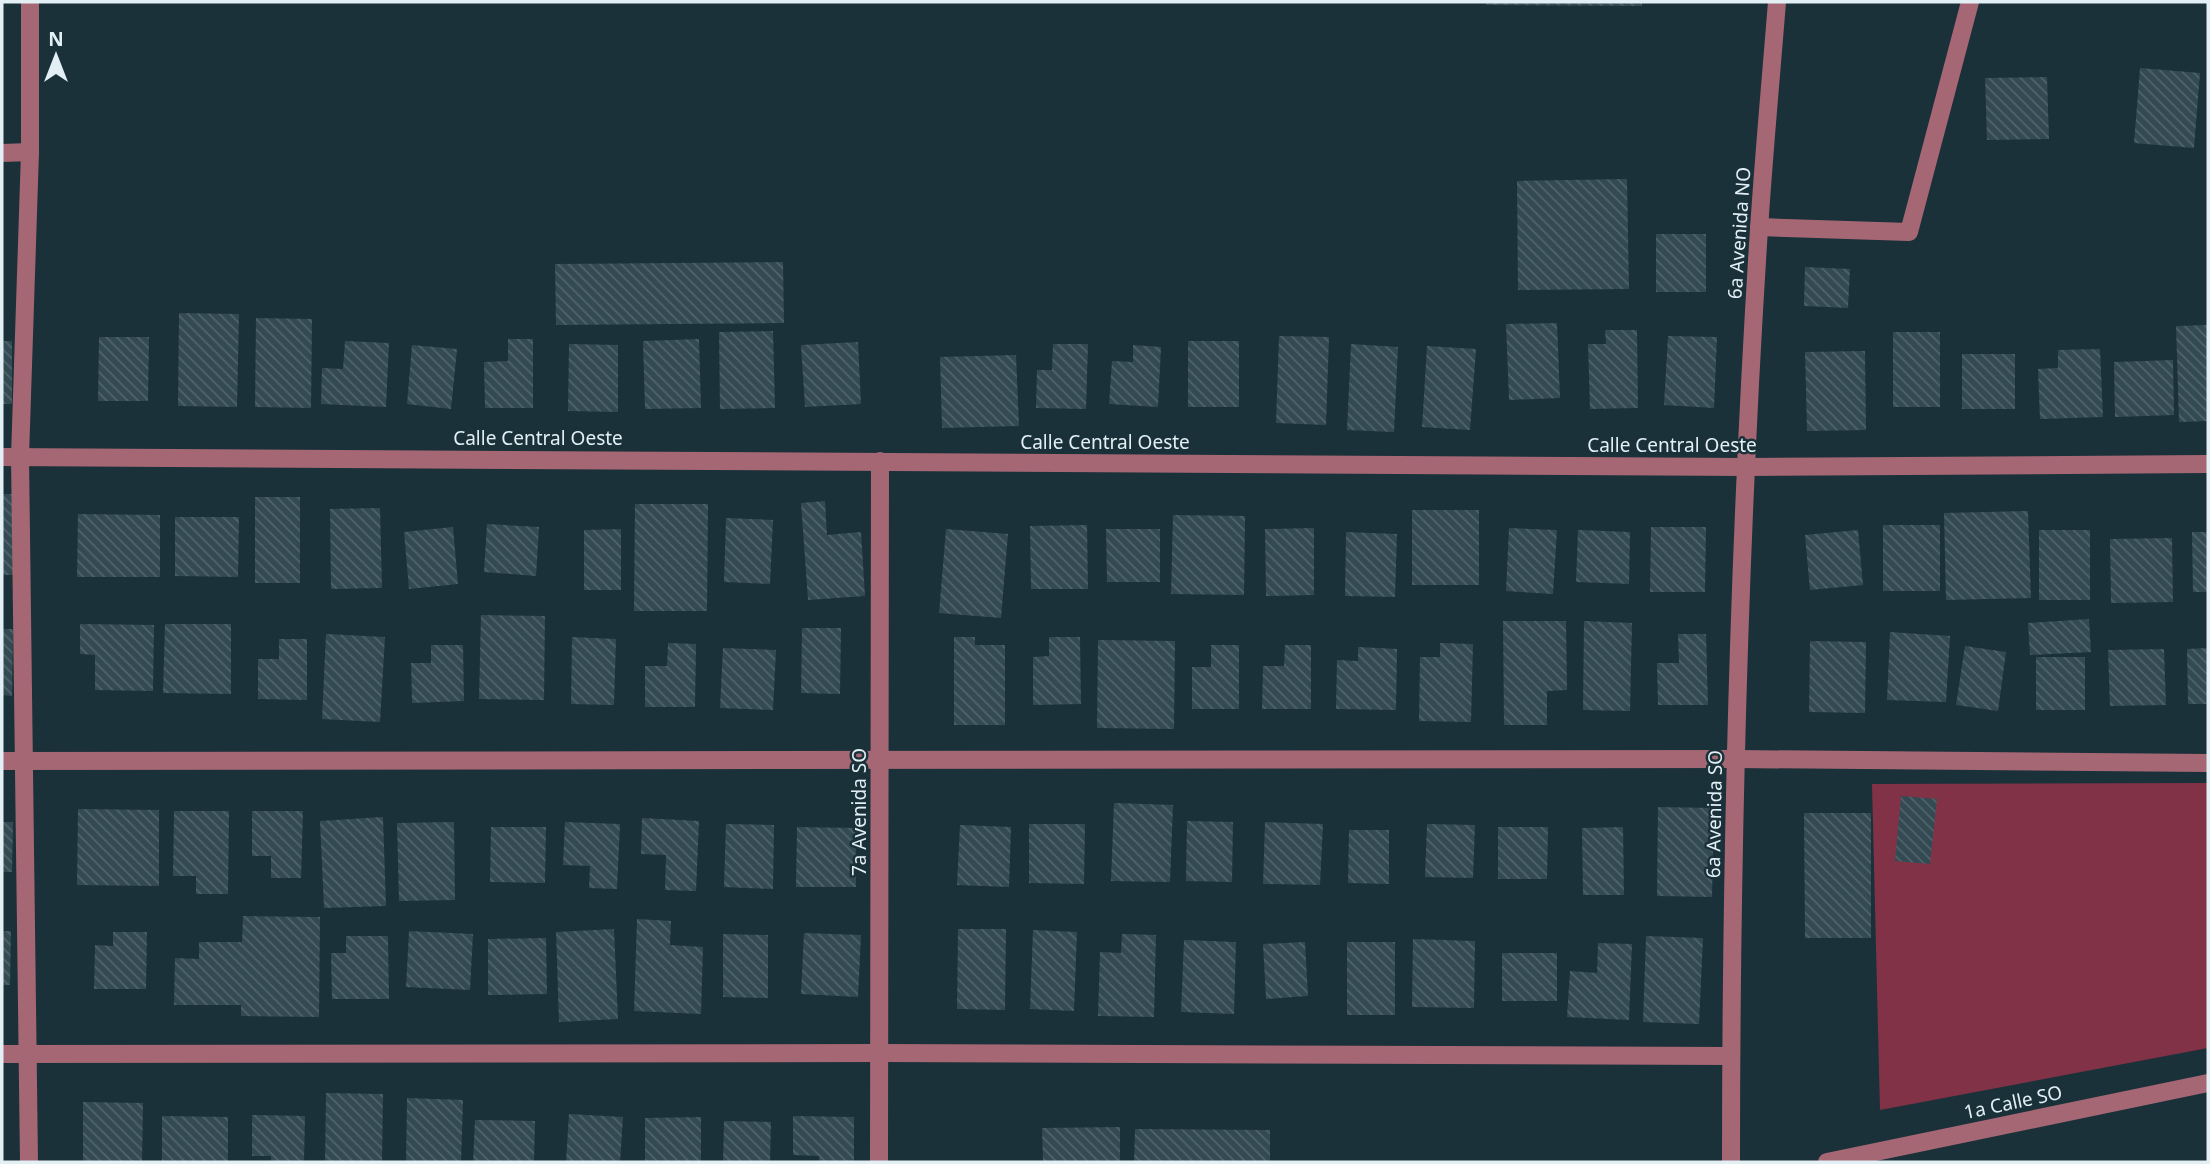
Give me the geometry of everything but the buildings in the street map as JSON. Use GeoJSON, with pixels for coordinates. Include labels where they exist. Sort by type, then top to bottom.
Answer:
{"type":"FeatureCollection","features":[{"type":"Feature","properties":{"kind":"street"},"geometry":{"type":"LineString","coordinates":[[29,1162],[20,457],[30,152],[30,2]]}},
{"type":"Feature","properties":{"kind":"street","name":"6a Avenida NO"},"geometry":{"type":"LineString","coordinates":[[1746,467],[1759,227],[1777,2]]}},
{"type":"Feature","properties":{"kind":"street"},"geometry":{"type":"LineString","coordinates":[[1759,227],[1909,232],[1970,2]]}},
{"type":"Feature","properties":{"kind":"street"},"geometry":{"type":"LineString","coordinates":[[2,153],[30,152]]}},
{"type":"Feature","properties":{"kind":"street","name":"Calle Central Oeste"},"geometry":{"type":"LineString","coordinates":[[2,457],[1746,467],[2208,464]]}},
{"type":"Feature","properties":{"kind":"street","name":"7a Avenida SO"},"geometry":{"type":"LineString","coordinates":[[879,1162],[880,461]]}},
{"type":"Feature","properties":{"kind":"street","name":"6a Avenida SO"},"geometry":{"type":"LineString","coordinates":[[1731,1162],[1735,759],[1746,467]]}},
{"type":"Feature","properties":{"kind":"street"},"geometry":{"type":"LineString","coordinates":[[2,761],[1735,759],[2208,763]]}},
{"type":"Feature","properties":{"kind":"street"},"geometry":{"type":"LineString","coordinates":[[2,1054],[1731,1056]]}},
{"type":"Feature","properties":{"kind":"street","name":"1a Calle SO"},"geometry":{"type":"LineString","coordinates":[[1827,1162],[2208,1083]]}},
{"type":"Feature","properties":{"kind":"shaded area"},"geometry":{"type":"Polygon","coordinates":[[[2208,783],[2208,1048],[1880,1110],[1872,784],[2208,783]]]}}]}
